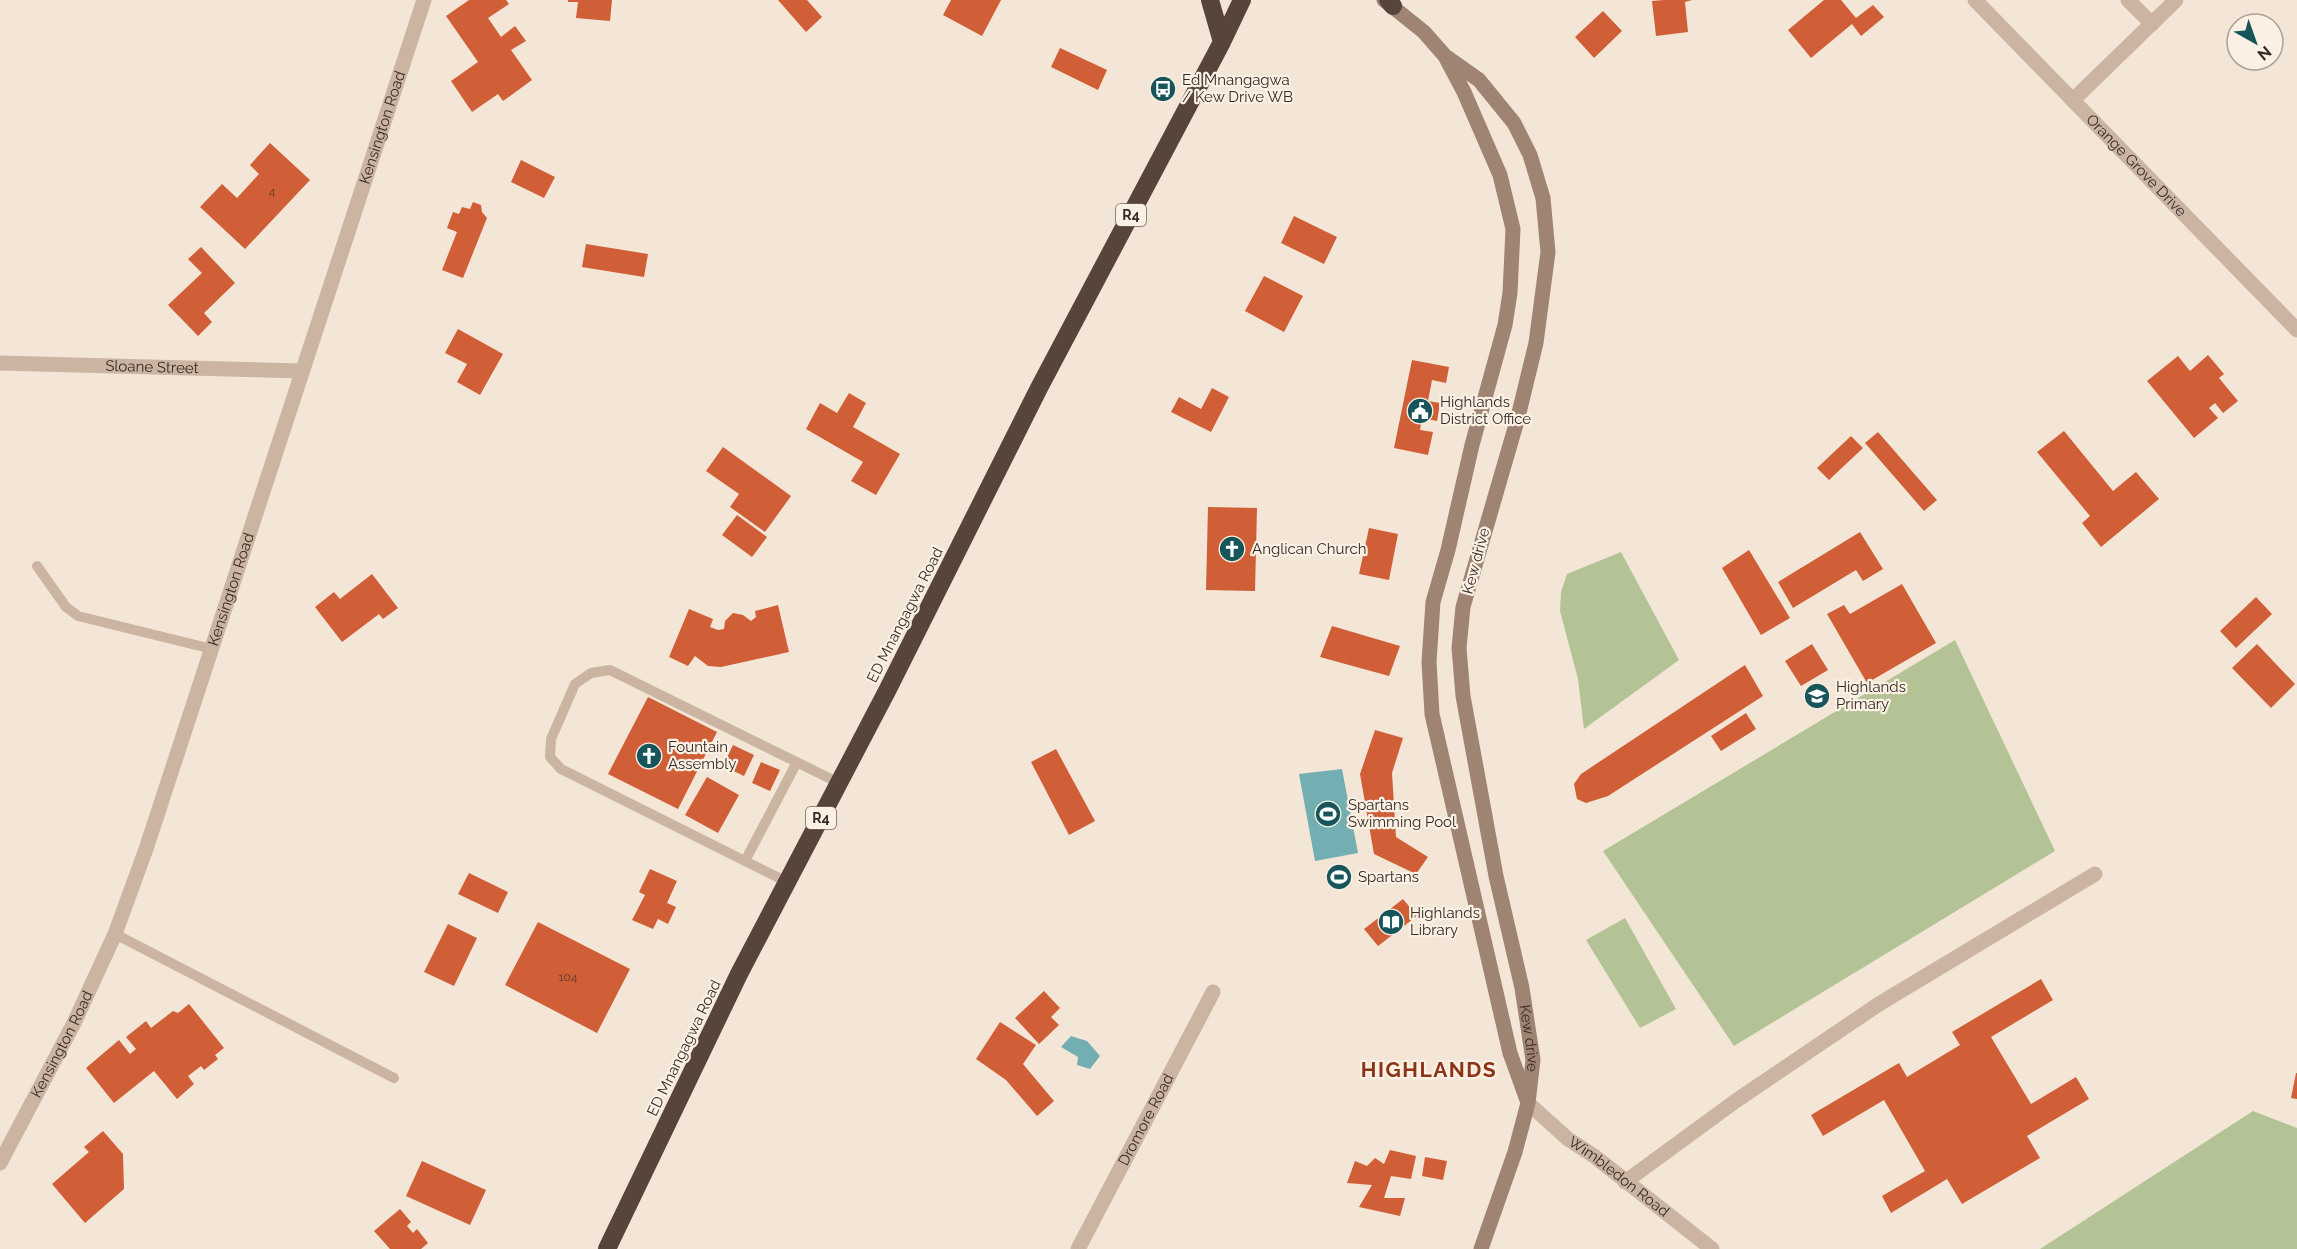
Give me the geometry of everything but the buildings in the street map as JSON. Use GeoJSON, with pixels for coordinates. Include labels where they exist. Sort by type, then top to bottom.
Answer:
{"type":"FeatureCollection","features":[{"type":"Feature","properties":{"kind":"highway"},"geometry":{"type":"LineString","coordinates":[[1210,0],[1222,42]]}},
{"type":"Feature","properties":{"kind":"highway","name":"ED Mnangagwa Road"},"geometry":{"type":"LineString","coordinates":[[607,1249],[739,974],[839,783],[1039,388],[1242,0]]}},
{"type":"Feature","properties":{"kind":"street","name":"Kensington Road"},"geometry":{"type":"LineString","coordinates":[[0,1163],[74,1023],[115,934],[146,849],[424,0]]}},
{"type":"Feature","properties":{"kind":"street","name":"Orange Grove Drive"},"geometry":{"type":"LineString","coordinates":[[1975,0],[2297,330]]}},
{"type":"Feature","properties":{"kind":"street"},"geometry":{"type":"LineString","coordinates":[[2128,0],[2152,24]]}},
{"type":"Feature","properties":{"kind":"street"},"geometry":{"type":"LineString","coordinates":[[2073,100],[2176,0]]}},
{"type":"Feature","properties":{"kind":"street","name":"Kew drive"},"geometry":{"type":"LineString","coordinates":[[1388,2],[1424,32],[1445,56],[1464,92],[1500,175],[1513,229],[1510,293],[1505,325],[1433,602],[1429,662],[1432,714],[1510,1053],[1528,1103]]}},
{"type":"Feature","properties":{"kind":"street","name":"Kew drive"},"geometry":{"type":"LineString","coordinates":[[1445,56],[1479,80],[1514,123],[1530,155],[1543,198],[1548,252],[1536,343],[1517,421],[1463,607],[1459,648],[1463,696],[1492,853],[1522,988],[1533,1060],[1528,1103],[1504,1188],[1481,1249]]}},
{"type":"Feature","properties":{"kind":"street","name":"Sloane Street"},"geometry":{"type":"LineString","coordinates":[[0,363],[302,371]]}},
{"type":"Feature","properties":{"kind":"street"},"geometry":{"type":"LineString","coordinates":[[1625,1182],[1737,1100],[1879,1004],[2095,874]]}},
{"type":"Feature","properties":{"kind":"street","name":"Dromore Road"},"geometry":{"type":"LineString","coordinates":[[1078,1249],[1213,992]]}},
{"type":"Feature","properties":{"kind":"street","name":"Wimbledon Road"},"geometry":{"type":"LineString","coordinates":[[1528,1103],[1568,1139],[1594,1156],[1712,1249]]}},
{"type":"Feature","properties":{"kind":"lane"},"geometry":{"type":"LineString","coordinates":[[37,566],[66,607],[78,616],[212,649]]}},
{"type":"Feature","properties":{"kind":"lane"},"geometry":{"type":"LineString","coordinates":[[787,882],[561,769],[550,757],[551,739],[575,684],[591,673],[610,670],[839,783]]}},
{"type":"Feature","properties":{"kind":"lane"},"geometry":{"type":"LineString","coordinates":[[745,861],[797,762]]}},
{"type":"Feature","properties":{"kind":"lane"},"geometry":{"type":"LineString","coordinates":[[115,934],[394,1078]]}},
{"type":"Feature","properties":{"kind":"green space"},"geometry":{"type":"Polygon","coordinates":[[[1621,552],[1679,660],[1584,729],[1578,679],[1560,611],[1561,592],[1567,574],[1621,552]]]}},
{"type":"Feature","properties":{"kind":"green space"},"geometry":{"type":"Polygon","coordinates":[[[1955,640],[2055,851],[1734,1046],[1603,851],[1955,640]]]}},
{"type":"Feature","properties":{"kind":"green space"},"geometry":{"type":"Polygon","coordinates":[[[1625,918],[1676,1009],[1640,1028],[1586,940],[1625,918]]]}},
{"type":"Feature","properties":{"kind":"green space"},"geometry":{"type":"Polygon","coordinates":[[[2253,1111],[2297,1128],[2297,1249],[2040,1249],[2253,1111]]]}},
{"type":"Feature","properties":{"kind":"water","name":"Spartans Swimming Pool"},"geometry":{"type":"Polygon","coordinates":[[[1342,769],[1358,853],[1315,861],[1299,774],[1342,769]]]}},
{"type":"Feature","properties":{"kind":"water"},"geometry":{"type":"Polygon","coordinates":[[[1071,1036],[1087,1041],[1100,1056],[1090,1069],[1077,1065],[1078,1057],[1061,1047],[1071,1036]]]}},
{"type":"Feature","properties":{"kind":"place","name":"Ed Mnangagwa / Kew Drive WB"},"geometry":{"type":"Point","coordinates":[1163,89]}},
{"type":"Feature","properties":{"kind":"place","name":"Highlands District Office"},"geometry":{"type":"Point","coordinates":[1420,411]}},
{"type":"Feature","properties":{"kind":"place","name":"Anglican Church"},"geometry":{"type":"Point","coordinates":[1232,549]}},
{"type":"Feature","properties":{"kind":"place","name":"Highlands Primary"},"geometry":{"type":"Point","coordinates":[1817,696]}},
{"type":"Feature","properties":{"kind":"place","name":"Fountain Assembly"},"geometry":{"type":"Point","coordinates":[649,756]}},
{"type":"Feature","properties":{"kind":"place","name":"Spartans Swimming Pool"},"geometry":{"type":"Point","coordinates":[1328,814]}},
{"type":"Feature","properties":{"kind":"place","name":"Spartans"},"geometry":{"type":"Point","coordinates":[1339,877]}},
{"type":"Feature","properties":{"kind":"place","name":"Highlands Library"},"geometry":{"type":"Point","coordinates":[1391,922]}},
{"type":"Feature","properties":{"kind":"district","name":"HIGHLANDS"},"geometry":{"type":"Point","coordinates":[1429,1070]}}]}
